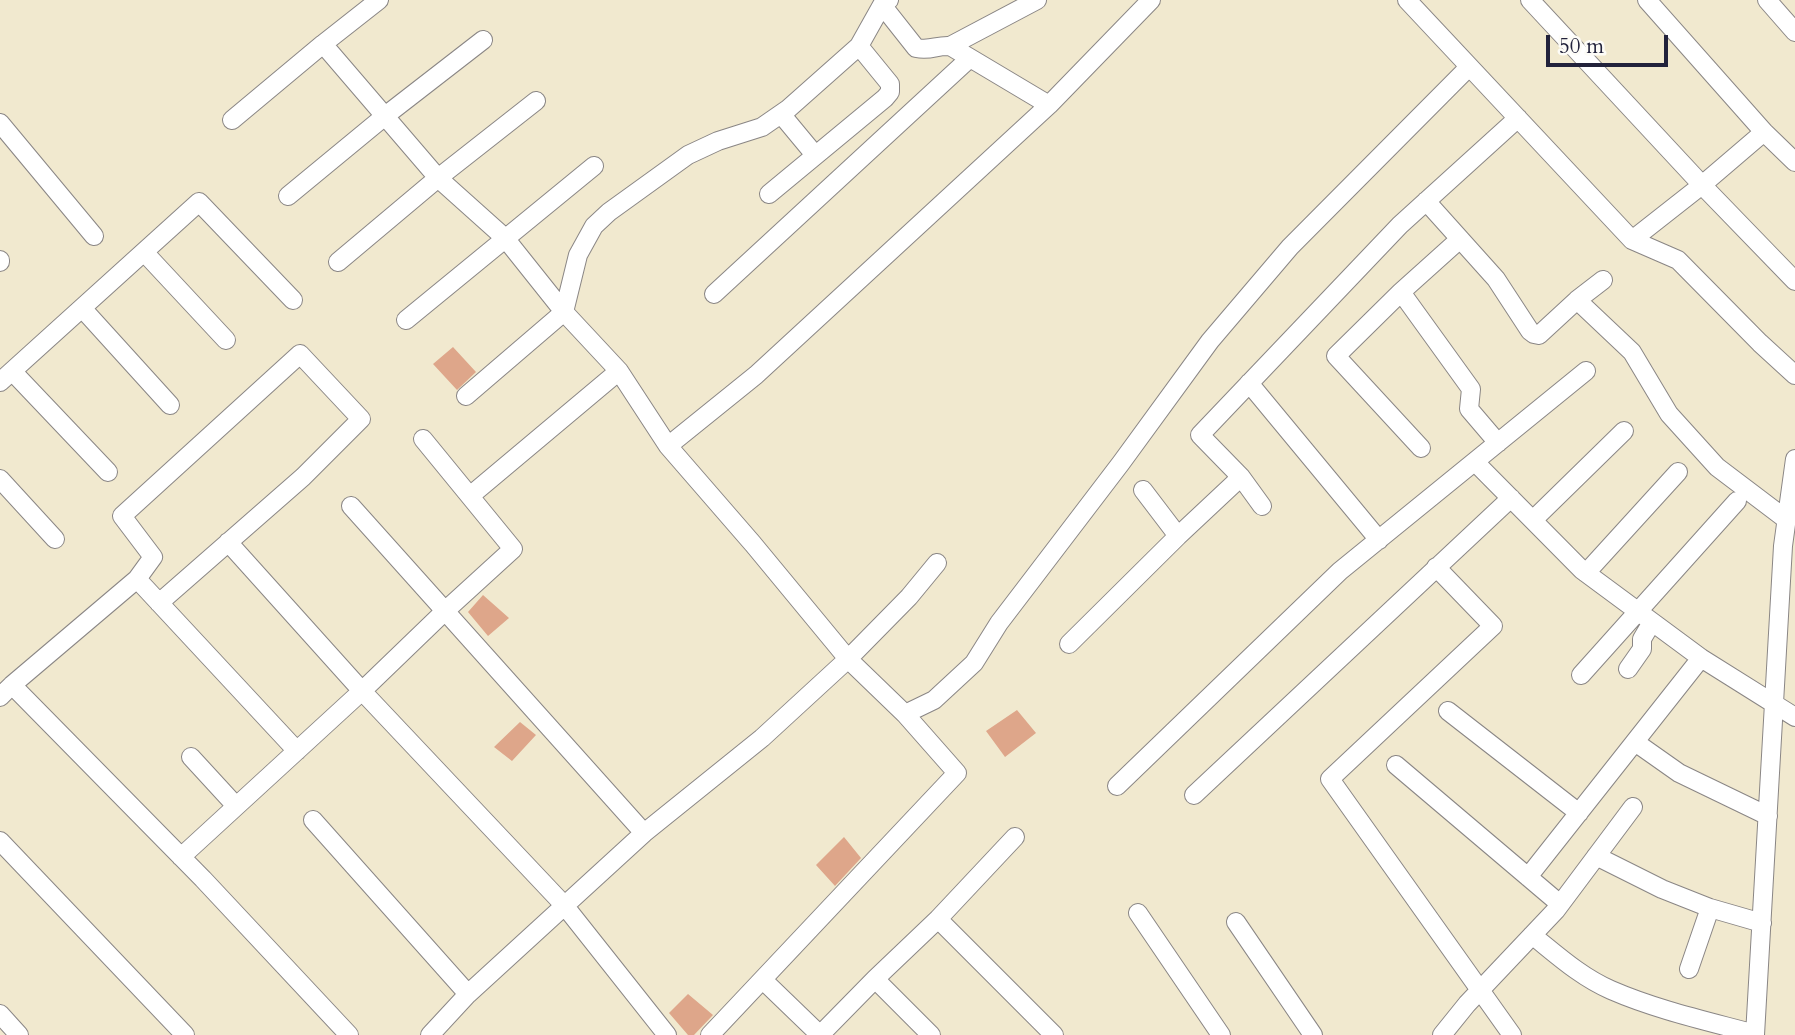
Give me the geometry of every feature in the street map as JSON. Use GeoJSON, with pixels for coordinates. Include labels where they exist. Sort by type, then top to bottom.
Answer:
{"type":"FeatureCollection","features":[{"type":"Feature","properties":{"kind":"street"},"geometry":{"type":"LineString","coordinates":[[232,120],[379,0]]}},
{"type":"Feature","properties":{"kind":"street"},"geometry":{"type":"LineString","coordinates":[[950,46],[1037,0]]}},
{"type":"Feature","properties":{"kind":"street"},"geometry":{"type":"LineString","coordinates":[[668,446],[755,376],[1049,105],[1151,0]]}},
{"type":"Feature","properties":{"kind":"street"},"geometry":{"type":"LineString","coordinates":[[1407,0],[1632,240],[1678,260],[1795,375]]}},
{"type":"Feature","properties":{"kind":"street"},"geometry":{"type":"LineString","coordinates":[[1530,0],[1795,281]]}},
{"type":"Feature","properties":{"kind":"street"},"geometry":{"type":"LineString","coordinates":[[1647,0],[1795,162]]}},
{"type":"Feature","properties":{"kind":"street"},"geometry":{"type":"LineString","coordinates":[[1766,0],[1795,32]]}},
{"type":"Feature","properties":{"kind":"street"},"geometry":{"type":"LineString","coordinates":[[466,396],[564,312],[578,256],[594,226],[609,212],[688,155],[718,141],[762,127],[781,114],[859,46],[885,3],[916,48],[927,50],[942,45],[950,46],[1049,105]]}},
{"type":"Feature","properties":{"kind":"street"},"geometry":{"type":"LineString","coordinates":[[288,196],[483,40]]}},
{"type":"Feature","properties":{"kind":"street"},"geometry":{"type":"LineString","coordinates":[[323,44],[438,178],[505,238],[564,312],[620,371],[668,446],[848,659],[905,714],[957,773],[710,1035]]}},
{"type":"Feature","properties":{"kind":"street"},"geometry":{"type":"LineString","coordinates":[[769,194],[890,92],[890,84],[859,46]]}},
{"type":"Feature","properties":{"kind":"street"},"geometry":{"type":"LineString","coordinates":[[714,294],[970,58]]}},
{"type":"Feature","properties":{"kind":"street"},"geometry":{"type":"LineString","coordinates":[[905,714],[934,700],[974,663],[999,623],[1121,463],[1209,341],[1290,247],[1469,67]]}},
{"type":"Feature","properties":{"kind":"street"},"geometry":{"type":"LineString","coordinates":[[338,262],[536,101]]}},
{"type":"Feature","properties":{"kind":"street"},"geometry":{"type":"LineString","coordinates":[[781,114],[815,155]]}},
{"type":"Feature","properties":{"kind":"street"},"geometry":{"type":"LineString","coordinates":[[1262,506],[1241,477],[1200,435],[1400,225],[1518,118]]}},
{"type":"Feature","properties":{"kind":"street"},"geometry":{"type":"LineString","coordinates":[[0,123],[94,236]]}},
{"type":"Feature","properties":{"kind":"street"},"geometry":{"type":"LineString","coordinates":[[1632,240],[1765,132]]}},
{"type":"Feature","properties":{"kind":"street"},"geometry":{"type":"LineString","coordinates":[[406,320],[594,166]]}},
{"type":"Feature","properties":{"kind":"street"},"geometry":{"type":"LineString","coordinates":[[1426,201],[1496,279],[1534,334],[1539,335],[1603,279]]}},
{"type":"Feature","properties":{"kind":"street"},"geometry":{"type":"LineString","coordinates":[[108,472],[6,377],[199,202],[293,300]]}},
{"type":"Feature","properties":{"kind":"street"},"geometry":{"type":"LineString","coordinates":[[1421,448],[1336,356],[1460,239]]}},
{"type":"Feature","properties":{"kind":"street"},"geometry":{"type":"LineString","coordinates":[[144,252],[226,340]]}},
{"type":"Feature","properties":{"kind":"street"},"geometry":{"type":"LineString","coordinates":[[1401,292],[1471,389],[1469,409],[1498,443]]}},
{"type":"Feature","properties":{"kind":"street"},"geometry":{"type":"LineString","coordinates":[[1577,300],[1632,352],[1669,414],[1717,467],[1787,520]]}},
{"type":"Feature","properties":{"kind":"street"},"geometry":{"type":"LineString","coordinates":[[82,308],[170,405]]}},
{"type":"Feature","properties":{"kind":"street"},"geometry":{"type":"LineString","coordinates":[[159,603],[303,478],[361,419],[300,354],[122,516],[153,557],[137,579],[6,691],[181,857],[349,1035]]}},
{"type":"Feature","properties":{"kind":"street"},"geometry":{"type":"LineString","coordinates":[[470,496],[620,371]]}},
{"type":"Feature","properties":{"kind":"street"},"geometry":{"type":"LineString","coordinates":[[1117,786],[1323,587],[1586,371]]}},
{"type":"Feature","properties":{"kind":"street"},"geometry":{"type":"LineString","coordinates":[[1249,383],[1379,540]]}},
{"type":"Feature","properties":{"kind":"street"},"geometry":{"type":"LineString","coordinates":[[1533,520],[1624,431]]}},
{"type":"Feature","properties":{"kind":"street"},"geometry":{"type":"LineString","coordinates":[[181,857],[513,549],[423,439]]}},
{"type":"Feature","properties":{"kind":"street"},"geometry":{"type":"LineString","coordinates":[[1532,934],[1569,966],[1610,990],[1755,1034],[1783,546],[1795,459]]}},
{"type":"Feature","properties":{"kind":"street"},"geometry":{"type":"LineString","coordinates":[[1475,462],[1586,573],[1701,658],[1795,718]]}},
{"type":"Feature","properties":{"kind":"street"},"geometry":{"type":"LineString","coordinates":[[1586,573],[1678,472]]}},
{"type":"Feature","properties":{"kind":"street"},"geometry":{"type":"LineString","coordinates":[[1069,644],[1241,477]]}},
{"type":"Feature","properties":{"kind":"street"},"geometry":{"type":"LineString","coordinates":[[0,479],[54,539]]}},
{"type":"Feature","properties":{"kind":"street"},"geometry":{"type":"LineString","coordinates":[[1143,490],[1178,536]]}},
{"type":"Feature","properties":{"kind":"street"},"geometry":{"type":"LineString","coordinates":[[1194,795],[1511,498]]}},
{"type":"Feature","properties":{"kind":"street"},"geometry":{"type":"LineString","coordinates":[[1581,675],[1645,617],[1737,501]]}},
{"type":"Feature","properties":{"kind":"street"},"geometry":{"type":"LineString","coordinates":[[351,506],[644,833]]}},
{"type":"Feature","properties":{"kind":"street"},"geometry":{"type":"LineString","coordinates":[[228,542],[362,691],[564,905],[667,1035]]}},
{"type":"Feature","properties":{"kind":"street"},"geometry":{"type":"LineString","coordinates":[[430,1035],[468,994],[644,833],[762,738],[848,659],[909,597],[937,563]]}},
{"type":"Feature","properties":{"kind":"street"},"geometry":{"type":"LineString","coordinates":[[1436,567],[1493,626],[1330,779],[1512,1035]]}},
{"type":"Feature","properties":{"kind":"street"},"geometry":{"type":"LineString","coordinates":[[137,579],[297,751]]}},
{"type":"Feature","properties":{"kind":"street"},"geometry":{"type":"LineString","coordinates":[[1628,669],[1642,649],[1645,617]]}},
{"type":"Feature","properties":{"kind":"street"},"geometry":{"type":"LineString","coordinates":[[1528,877],[1701,658]]}},
{"type":"Feature","properties":{"kind":"street"},"geometry":{"type":"LineString","coordinates":[[1448,711],[1579,813]]}},
{"type":"Feature","properties":{"kind":"street"},"geometry":{"type":"LineString","coordinates":[[1635,741],[1679,773],[1768,816]]}},
{"type":"Feature","properties":{"kind":"street"},"geometry":{"type":"LineString","coordinates":[[191,757],[236,806]]}},
{"type":"Feature","properties":{"kind":"street"},"geometry":{"type":"LineString","coordinates":[[1396,765],[1560,904]]}},
{"type":"Feature","properties":{"kind":"street"},"geometry":{"type":"LineString","coordinates":[[1442,1035],[1560,904],[1633,807]]}},
{"type":"Feature","properties":{"kind":"street"},"geometry":{"type":"LineString","coordinates":[[313,820],[468,994]]}},
{"type":"Feature","properties":{"kind":"street"},"geometry":{"type":"LineString","coordinates":[[763,980],[820,1035],[938,919],[1015,837]]}},
{"type":"Feature","properties":{"kind":"street"},"geometry":{"type":"LineString","coordinates":[[0,841],[185,1035]]}},
{"type":"Feature","properties":{"kind":"street"},"geometry":{"type":"LineString","coordinates":[[1596,856],[1662,889],[1710,908],[1762,923]]}},
{"type":"Feature","properties":{"kind":"street"},"geometry":{"type":"LineString","coordinates":[[1689,969],[1710,908]]}},
{"type":"Feature","properties":{"kind":"street"},"geometry":{"type":"LineString","coordinates":[[1138,913],[1221,1035]]}},
{"type":"Feature","properties":{"kind":"street"},"geometry":{"type":"LineString","coordinates":[[938,919],[1054,1035]]}},
{"type":"Feature","properties":{"kind":"street"},"geometry":{"type":"LineString","coordinates":[[1237,922],[1313,1035]]}},
{"type":"Feature","properties":{"kind":"street"},"geometry":{"type":"LineString","coordinates":[[875,979],[930,1035]]}},
{"type":"Feature","properties":{"kind":"street"},"geometry":{"type":"LineString","coordinates":[[0,1014],[19,1035]]}},
{"type":"Feature","properties":{"kind":"building"},"geometry":{"type":"Polygon","coordinates":[[[453,347],[476,372],[457,390],[433,364],[453,347]]]}},
{"type":"Feature","properties":{"kind":"building"},"geometry":{"type":"Polygon","coordinates":[[[483,595],[509,618],[488,636],[468,612],[483,595]]]}},
{"type":"Feature","properties":{"kind":"building"},"geometry":{"type":"Polygon","coordinates":[[[1017,710],[1036,733],[1005,757],[986,731],[1017,710]]]}},
{"type":"Feature","properties":{"kind":"building"},"geometry":{"type":"Polygon","coordinates":[[[520,722],[536,735],[512,761],[494,747],[520,722]]]}},
{"type":"Feature","properties":{"kind":"building"},"geometry":{"type":"Polygon","coordinates":[[[844,837],[861,858],[835,886],[816,865],[844,837]]]}},
{"type":"Feature","properties":{"kind":"building"},"geometry":{"type":"Polygon","coordinates":[[[688,994],[713,1015],[694,1035],[688,1035],[669,1013],[688,994]]]}}]}
